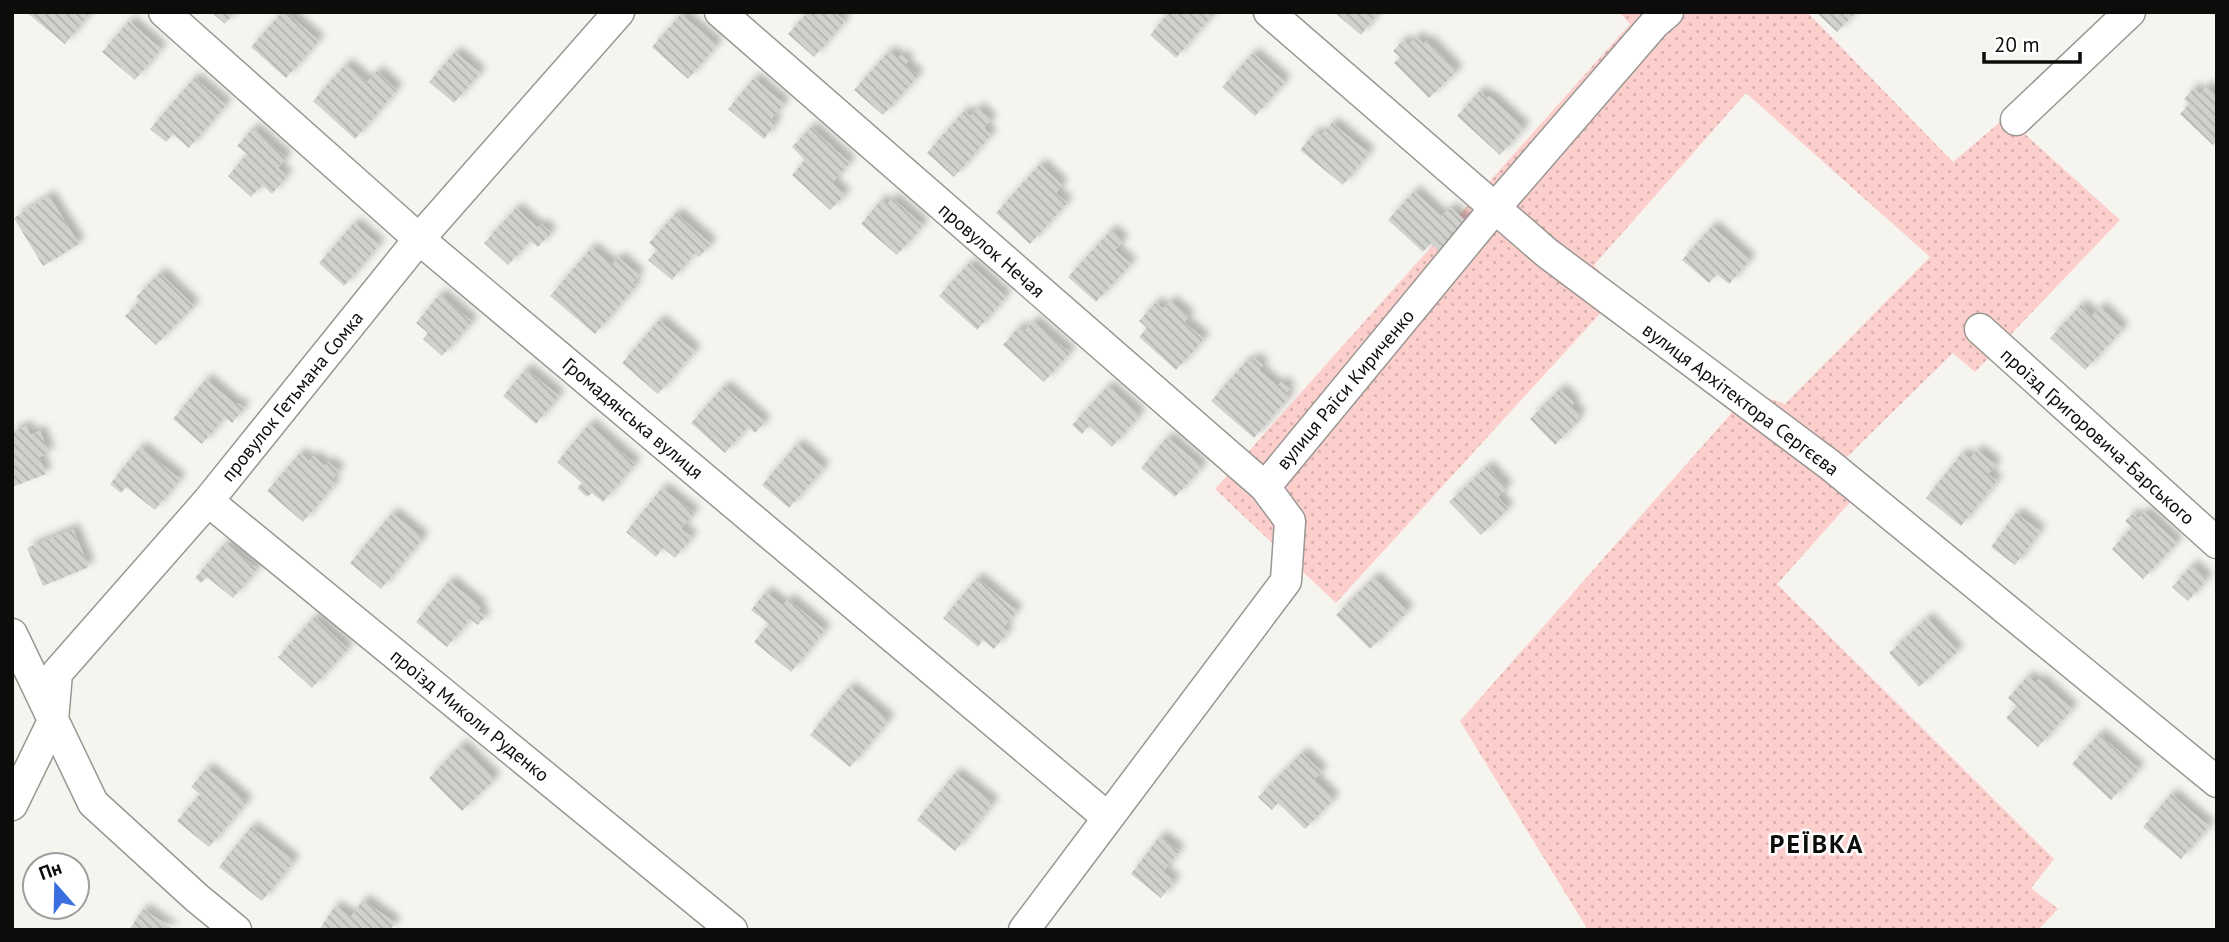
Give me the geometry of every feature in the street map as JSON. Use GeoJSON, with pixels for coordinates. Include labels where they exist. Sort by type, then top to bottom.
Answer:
{"type":"FeatureCollection","features":[{"type":"Feature","properties":{"kind":"street","name":"Громадянська вулиця"},"geometry":{"type":"LineString","coordinates":[[164,12],[419,239],[1107,817]]}},
{"type":"Feature","properties":{"kind":"street","name":"провулок Гетьмана Сомка"},"geometry":{"type":"LineString","coordinates":[[12,805],[53,721],[57,674],[208,501],[419,239],[620,12]]}},
{"type":"Feature","properties":{"kind":"street","name":"провулок Нечая"},"geometry":{"type":"LineString","coordinates":[[720,12],[1265,487]]}},
{"type":"Feature","properties":{"kind":"street","name":"вулиця Архітектора Сергєєва"},"geometry":{"type":"LineString","coordinates":[[1269,12],[1547,253],[1830,465],[2217,782]]}},
{"type":"Feature","properties":{"kind":"street"},"geometry":{"type":"LineString","coordinates":[[2016,120],[2130,12]]}},
{"type":"Feature","properties":{"kind":"street","name":"вулиця Раїси Кириченко"},"geometry":{"type":"LineString","coordinates":[[1024,930],[1286,581],[1290,521],[1265,487],[1656,16]]}},
{"type":"Feature","properties":{"kind":"street","name":"проїзд Григоровича-Барського"},"geometry":{"type":"LineString","coordinates":[[1980,329],[2217,542]]}},
{"type":"Feature","properties":{"kind":"street","name":"проїзд Миколи Руденко"},"geometry":{"type":"LineString","coordinates":[[208,501],[732,930]]}},
{"type":"Feature","properties":{"kind":"street"},"geometry":{"type":"LineString","coordinates":[[12,635],[93,803],[236,930]]}},
{"type":"Feature","properties":{"kind":"shaded area"},"geometry":{"type":"Polygon","coordinates":[[[1619,12],[1807,12],[1953,162],[2006,117],[2120,220],[1975,372],[1953,353],[1846,458],[1870,480],[1777,584],[2054,859],[2031,888],[2058,909],[2038,930],[1588,930],[1460,721],[1750,392],[1785,404],[1930,257],[1746,93],[1594,265],[1618,294],[1336,603],[1215,489],[1630,24],[1619,12]]]}},
{"type":"Feature","properties":{"kind":"building"},"geometry":{"type":"Polygon","coordinates":[[[26,12],[91,12],[65,44],[26,12]]]}},
{"type":"Feature","properties":{"kind":"building"},"geometry":{"type":"Polygon","coordinates":[[[211,12],[235,12],[225,24],[211,12]]]}},
{"type":"Feature","properties":{"kind":"building"},"geometry":{"type":"Polygon","coordinates":[[[282,12],[286,12],[319,41],[286,78],[251,47],[282,12]]]}},
{"type":"Feature","properties":{"kind":"building"},"geometry":{"type":"Polygon","coordinates":[[[808,12],[834,12],[845,21],[814,57],[788,34],[808,12]]]}},
{"type":"Feature","properties":{"kind":"building"},"geometry":{"type":"Polygon","coordinates":[[[1169,12],[1215,12],[1176,58],[1150,35],[1169,12]]]}},
{"type":"Feature","properties":{"kind":"building"},"geometry":{"type":"Polygon","coordinates":[[[1334,12],[1379,12],[1361,35],[1334,12]]]}},
{"type":"Feature","properties":{"kind":"building"},"geometry":{"type":"Polygon","coordinates":[[[1816,12],[1856,12],[1837,32],[1816,12]]]}},
{"type":"Feature","properties":{"kind":"building"},"geometry":{"type":"Polygon","coordinates":[[[681,14],[717,45],[688,79],[652,47],[681,14]]]}},
{"type":"Feature","properties":{"kind":"building"},"geometry":{"type":"Polygon","coordinates":[[[129,21],[161,49],[135,80],[102,52],[129,21]]]}},
{"type":"Feature","properties":{"kind":"building"},"geometry":{"type":"Polygon","coordinates":[[[1417,37],[1424,44],[1427,40],[1457,71],[1429,98],[1394,63],[1400,57],[1393,51],[1403,40],[1408,45],[1417,37]]]}},
{"type":"Feature","properties":{"kind":"building"},"geometry":{"type":"Polygon","coordinates":[[[889,51],[898,59],[901,55],[908,61],[905,65],[918,76],[883,115],[854,90],[889,51]]]}},
{"type":"Feature","properties":{"kind":"building"},"geometry":{"type":"Polygon","coordinates":[[[455,52],[480,73],[454,103],[429,82],[455,52]]]}},
{"type":"Feature","properties":{"kind":"building"},"geometry":{"type":"Polygon","coordinates":[[[1253,53],[1285,82],[1255,116],[1222,87],[1253,53]]]}},
{"type":"Feature","properties":{"kind":"building"},"geometry":{"type":"Polygon","coordinates":[[[346,64],[367,82],[377,71],[397,90],[355,139],[313,101],[346,64]]]}},
{"type":"Feature","properties":{"kind":"building"},"geometry":{"type":"Polygon","coordinates":[[[194,78],[226,105],[189,148],[173,134],[166,142],[150,129],[194,78]]]}},
{"type":"Feature","properties":{"kind":"building"},"geometry":{"type":"Polygon","coordinates":[[[754,78],[784,104],[771,119],[776,123],[764,139],[728,109],[754,78]]]}},
{"type":"Feature","properties":{"kind":"building"},"geometry":{"type":"Polygon","coordinates":[[[2207,86],[2217,96],[2217,141],[2213,145],[2180,114],[2189,104],[2184,99],[2194,88],[2200,94],[2207,86]]]}},
{"type":"Feature","properties":{"kind":"building"},"geometry":{"type":"Polygon","coordinates":[[[1480,91],[1524,128],[1500,155],[1457,116],[1480,91]]]}},
{"type":"Feature","properties":{"kind":"building"},"geometry":{"type":"Polygon","coordinates":[[[978,108],[991,120],[984,128],[991,135],[954,177],[927,153],[964,111],[970,116],[978,108]]]}},
{"type":"Feature","properties":{"kind":"building"},"geometry":{"type":"Polygon","coordinates":[[[1332,123],[1369,153],[1343,185],[1300,150],[1315,132],[1321,136],[1332,123]]]}},
{"type":"Feature","properties":{"kind":"building"},"geometry":{"type":"Polygon","coordinates":[[[811,127],[850,163],[832,183],[845,195],[830,210],[792,175],[805,160],[792,147],[811,127]]]}},
{"type":"Feature","properties":{"kind":"building"},"geometry":{"type":"Polygon","coordinates":[[[253,128],[286,158],[278,168],[287,176],[272,194],[262,185],[251,197],[228,176],[247,154],[237,146],[253,128]]]}},
{"type":"Feature","properties":{"kind":"building"},"geometry":{"type":"Polygon","coordinates":[[[1040,164],[1062,185],[1056,193],[1067,203],[1030,244],[996,213],[1040,164]]]}},
{"type":"Feature","properties":{"kind":"building"},"geometry":{"type":"Polygon","coordinates":[[[1414,191],[1441,216],[1451,208],[1468,223],[1440,252],[1431,243],[1423,252],[1388,220],[1414,191]]]}},
{"type":"Feature","properties":{"kind":"building"},"geometry":{"type":"Polygon","coordinates":[[[49,196],[79,244],[43,266],[14,218],[49,196]]]}},
{"type":"Feature","properties":{"kind":"building"},"geometry":{"type":"Polygon","coordinates":[[[892,198],[923,225],[897,255],[861,224],[881,200],[887,205],[892,198]]]}},
{"type":"Feature","properties":{"kind":"building"},"geometry":{"type":"Polygon","coordinates":[[[516,208],[538,228],[541,224],[551,233],[538,247],[530,241],[508,265],[484,243],[516,208]]]}},
{"type":"Feature","properties":{"kind":"building"},"geometry":{"type":"Polygon","coordinates":[[[676,213],[711,244],[699,257],[695,253],[672,280],[648,260],[657,250],[649,243],[676,213]]]}},
{"type":"Feature","properties":{"kind":"building"},"geometry":{"type":"Polygon","coordinates":[[[354,223],[379,245],[344,286],[319,263],[354,223]]]}},
{"type":"Feature","properties":{"kind":"building"},"geometry":{"type":"Polygon","coordinates":[[[1712,226],[1750,260],[1729,284],[1717,274],[1709,283],[1682,260],[1712,226]]]}},
{"type":"Feature","properties":{"kind":"building"},"geometry":{"type":"Polygon","coordinates":[[[1111,230],[1123,241],[1115,250],[1131,264],[1096,302],[1068,277],[1111,230]]]}},
{"type":"Feature","properties":{"kind":"building"},"geometry":{"type":"Polygon","coordinates":[[[591,248],[612,265],[618,257],[639,275],[632,283],[636,286],[595,334],[550,296],[591,248]]]}},
{"type":"Feature","properties":{"kind":"building"},"geometry":{"type":"Polygon","coordinates":[[[969,263],[1006,297],[977,330],[939,296],[969,263]]]}},
{"type":"Feature","properties":{"kind":"building"},"geometry":{"type":"Polygon","coordinates":[[[160,273],[194,306],[156,345],[125,316],[140,301],[136,297],[160,273]]]}},
{"type":"Feature","properties":{"kind":"building"},"geometry":{"type":"Polygon","coordinates":[[[440,294],[472,322],[442,356],[423,339],[428,333],[416,323],[440,294]]]}},
{"type":"Feature","properties":{"kind":"building"},"geometry":{"type":"Polygon","coordinates":[[[1170,301],[1189,317],[1184,322],[1204,339],[1176,370],[1139,337],[1147,328],[1139,321],[1156,302],[1163,309],[1170,301]]]}},
{"type":"Feature","properties":{"kind":"building"},"geometry":{"type":"Polygon","coordinates":[[[2081,305],[2092,316],[2100,307],[2123,329],[2085,370],[2050,338],[2081,305]]]}},
{"type":"Feature","properties":{"kind":"building"},"geometry":{"type":"Polygon","coordinates":[[[659,320],[695,351],[658,394],[622,363],[659,320]]]}},
{"type":"Feature","properties":{"kind":"building"},"geometry":{"type":"Polygon","coordinates":[[[1033,321],[1070,353],[1044,382],[1003,345],[1019,327],[1024,331],[1033,321]]]}},
{"type":"Feature","properties":{"kind":"building"},"geometry":{"type":"Polygon","coordinates":[[[1254,358],[1263,365],[1259,370],[1277,386],[1281,382],[1290,389],[1285,394],[1289,397],[1254,438],[1211,401],[1247,360],[1250,363],[1254,358]]]}},
{"type":"Feature","properties":{"kind":"building"},"geometry":{"type":"Polygon","coordinates":[[[526,369],[559,396],[536,424],[503,396],[526,369]]]}},
{"type":"Feature","properties":{"kind":"building"},"geometry":{"type":"Polygon","coordinates":[[[206,379],[236,405],[238,403],[244,408],[232,423],[225,417],[202,444],[173,419],[206,379]]]}},
{"type":"Feature","properties":{"kind":"building"},"geometry":{"type":"Polygon","coordinates":[[[724,386],[765,422],[755,433],[748,427],[725,453],[691,423],[724,386]]]}},
{"type":"Feature","properties":{"kind":"building"},"geometry":{"type":"Polygon","coordinates":[[[1108,386],[1140,415],[1112,447],[1089,426],[1082,434],[1072,425],[1108,386]]]}},
{"type":"Feature","properties":{"kind":"building"},"geometry":{"type":"Polygon","coordinates":[[[1560,389],[1574,403],[1571,406],[1580,415],[1576,419],[1578,421],[1555,445],[1530,419],[1560,389]]]}},
{"type":"Feature","properties":{"kind":"building"},"geometry":{"type":"Polygon","coordinates":[[[589,424],[635,464],[603,502],[592,493],[587,497],[577,488],[582,483],[557,462],[589,424]]]}},
{"type":"Feature","properties":{"kind":"building"},"geometry":{"type":"Polygon","coordinates":[[[27,426],[30,435],[40,431],[49,453],[39,457],[46,474],[12,487],[12,432],[27,426]]]}},
{"type":"Feature","properties":{"kind":"building"},"geometry":{"type":"Polygon","coordinates":[[[1167,437],[1202,467],[1175,497],[1141,468],[1167,437]]]}},
{"type":"Feature","properties":{"kind":"building"},"geometry":{"type":"Polygon","coordinates":[[[797,444],[824,468],[789,508],[762,485],[797,444]]]}},
{"type":"Feature","properties":{"kind":"building"},"geometry":{"type":"Polygon","coordinates":[[[140,447],[180,479],[155,510],[126,487],[121,493],[110,484],[140,447]]]}},
{"type":"Feature","properties":{"kind":"building"},"geometry":{"type":"Polygon","coordinates":[[[1977,450],[1996,465],[1988,474],[1997,481],[1961,526],[1926,498],[1962,453],[1970,459],[1977,450]]]}},
{"type":"Feature","properties":{"kind":"building"},"geometry":{"type":"Polygon","coordinates":[[[300,453],[309,461],[313,456],[325,466],[328,462],[339,471],[331,481],[335,484],[303,522],[267,491],[300,453]]]}},
{"type":"Feature","properties":{"kind":"building"},"geometry":{"type":"Polygon","coordinates":[[[1487,466],[1507,488],[1498,497],[1508,509],[1481,535],[1449,502],[1487,466]]]}},
{"type":"Feature","properties":{"kind":"building"},"geometry":{"type":"Polygon","coordinates":[[[662,488],[694,513],[681,529],[692,537],[675,558],[663,548],[656,557],[626,532],[662,488]]]}},
{"type":"Feature","properties":{"kind":"building"},"geometry":{"type":"Polygon","coordinates":[[[2144,512],[2177,543],[2143,579],[2112,549],[2132,527],[2125,521],[2132,514],[2138,519],[2144,512]]]}},
{"type":"Feature","properties":{"kind":"building"},"geometry":{"type":"Polygon","coordinates":[[[392,513],[423,538],[381,589],[350,563],[392,513]]]}},
{"type":"Feature","properties":{"kind":"building"},"geometry":{"type":"Polygon","coordinates":[[[2016,513],[2040,531],[2015,565],[1991,547],[2016,513]]]}},
{"type":"Feature","properties":{"kind":"building"},"geometry":{"type":"Polygon","coordinates":[[[73,529],[89,567],[43,586],[27,548],[73,529]]]}},
{"type":"Feature","properties":{"kind":"building"},"geometry":{"type":"Polygon","coordinates":[[[225,543],[257,569],[233,598],[207,577],[201,583],[195,578],[225,543]]]}},
{"type":"Feature","properties":{"kind":"building"},"geometry":{"type":"Polygon","coordinates":[[[2192,565],[2207,579],[2188,601],[2172,587],[2192,565]]]}},
{"type":"Feature","properties":{"kind":"building"},"geometry":{"type":"Polygon","coordinates":[[[1374,577],[1408,611],[1370,649],[1336,615],[1374,577]]]}},
{"type":"Feature","properties":{"kind":"building"},"geometry":{"type":"Polygon","coordinates":[[[977,578],[1017,611],[1003,628],[1008,632],[994,649],[983,640],[978,647],[943,618],[977,578]]]}},
{"type":"Feature","properties":{"kind":"building"},"geometry":{"type":"Polygon","coordinates":[[[449,581],[481,607],[478,611],[485,617],[478,625],[470,619],[447,647],[416,622],[449,581]]]}},
{"type":"Feature","properties":{"kind":"building"},"geometry":{"type":"Polygon","coordinates":[[[766,592],[783,606],[788,599],[825,630],[791,672],[754,642],[769,624],[751,610],[766,592]]]}},
{"type":"Feature","properties":{"kind":"building"},"geometry":{"type":"Polygon","coordinates":[[[314,617],[348,649],[312,688],[278,657],[314,617]]]}},
{"type":"Feature","properties":{"kind":"building"},"geometry":{"type":"Polygon","coordinates":[[[1927,618],[1958,651],[1919,687],[1889,653],[1927,618]]]}},
{"type":"Feature","properties":{"kind":"building"},"geometry":{"type":"Polygon","coordinates":[[[2028,676],[2035,683],[2039,679],[2072,709],[2038,747],[2006,718],[2017,706],[2008,698],[2028,676]]]}},
{"type":"Feature","properties":{"kind":"building"},"geometry":{"type":"Polygon","coordinates":[[[849,687],[889,720],[850,767],[810,735],[849,687]]]}},
{"type":"Feature","properties":{"kind":"building"},"geometry":{"type":"Polygon","coordinates":[[[2099,734],[2139,769],[2111,800],[2072,764],[2099,734]]]}},
{"type":"Feature","properties":{"kind":"building"},"geometry":{"type":"Polygon","coordinates":[[[461,745],[495,779],[462,811],[429,778],[461,745]]]}},
{"type":"Feature","properties":{"kind":"building"},"geometry":{"type":"Polygon","coordinates":[[[1302,753],[1322,772],[1314,779],[1334,799],[1305,829],[1278,803],[1272,810],[1258,797],[1302,753]]]}},
{"type":"Feature","properties":{"kind":"building"},"geometry":{"type":"Polygon","coordinates":[[[207,768],[247,802],[209,847],[177,821],[200,794],[191,787],[207,768]]]}},
{"type":"Feature","properties":{"kind":"building"},"geometry":{"type":"Polygon","coordinates":[[[955,773],[993,803],[955,851],[917,820],[955,773]]]}},
{"type":"Feature","properties":{"kind":"building"},"geometry":{"type":"Polygon","coordinates":[[[2171,794],[2209,826],[2181,859],[2143,827],[2171,794]]]}},
{"type":"Feature","properties":{"kind":"building"},"geometry":{"type":"Polygon","coordinates":[[[251,827],[294,861],[262,901],[219,867],[251,827]]]}},
{"type":"Feature","properties":{"kind":"building"},"geometry":{"type":"Polygon","coordinates":[[[1160,836],[1179,851],[1163,872],[1175,881],[1161,898],[1131,874],[1160,836]]]}},
{"type":"Feature","properties":{"kind":"building"},"geometry":{"type":"Polygon","coordinates":[[[363,900],[395,923],[390,930],[319,930],[335,906],[351,917],[363,900]]]}},
{"type":"Feature","properties":{"kind":"building"},"geometry":{"type":"Polygon","coordinates":[[[143,909],[174,930],[129,930],[143,909]]]}},
{"type":"Feature","properties":{"kind":"district","name":"РЕЇВКА"},"geometry":{"type":"Point","coordinates":[1817,844]}}]}
